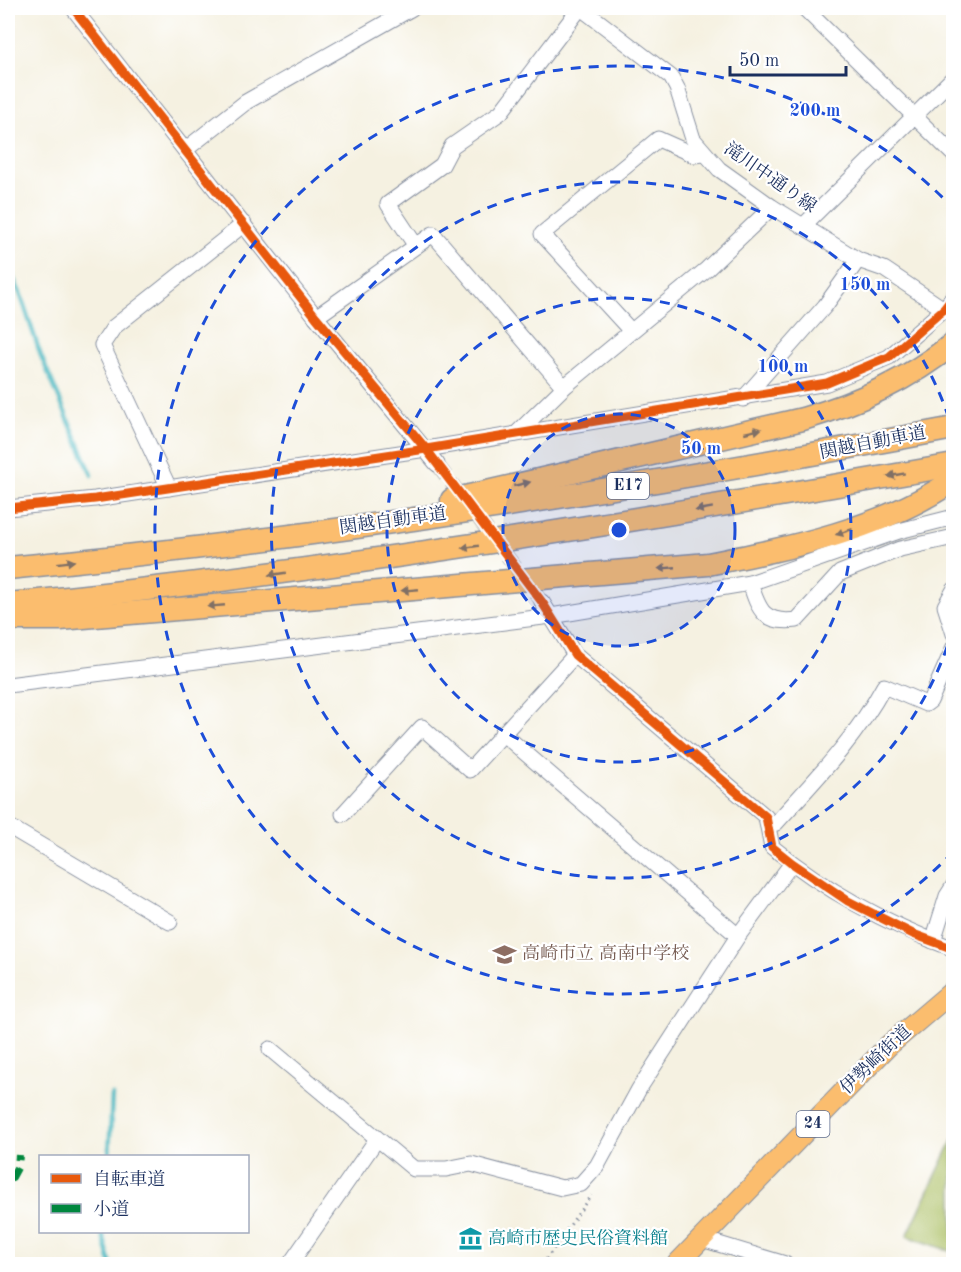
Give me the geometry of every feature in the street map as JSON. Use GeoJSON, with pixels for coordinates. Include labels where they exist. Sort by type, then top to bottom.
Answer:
{"type":"FeatureCollection","features":[{"type":"Feature","properties":{"kind":"highway"},"geometry":{"type":"LineString","coordinates":[[301,534],[803,419],[844,406],[901,381],[954,342]]}},
{"type":"Feature","properties":{"kind":"highway","name":"関越自動車道"},"geometry":{"type":"LineString","coordinates":[[8,568],[301,534],[523,504],[736,469],[954,428]]}},
{"type":"Feature","properties":{"kind":"highway","name":"関越自動車道"},"geometry":{"type":"LineString","coordinates":[[8,604],[155,590],[531,538],[954,465]]}},
{"type":"Feature","properties":{"kind":"highway"},"geometry":{"type":"LineString","coordinates":[[8,619],[72,618],[685,566],[766,552],[871,523],[954,480]]}},
{"type":"Feature","properties":{"kind":"main road","name":"伊勢崎街道"},"geometry":{"type":"LineString","coordinates":[[677,1264],[888,1046],[954,990]]}},
{"type":"Feature","properties":{"kind":"street"},"geometry":{"type":"LineString","coordinates":[[185,150],[246,102],[412,8]]}},
{"type":"Feature","properties":{"kind":"street"},"geometry":{"type":"LineString","coordinates":[[416,246],[388,204],[442,165],[452,146],[501,112],[580,8]]}},
{"type":"Feature","properties":{"kind":"street","name":"滝川中通り線"},"geometry":{"type":"LineString","coordinates":[[580,8],[671,77],[693,139],[704,154],[772,207],[858,260],[884,269],[949,313]]}},
{"type":"Feature","properties":{"kind":"street"},"geometry":{"type":"LineString","coordinates":[[804,8],[954,155]]}},
{"type":"Feature","properties":{"kind":"street"},"geometry":{"type":"LineString","coordinates":[[81,10],[185,150],[316,317],[437,464]]}},
{"type":"Feature","properties":{"kind":"street"},"geometry":{"type":"LineString","coordinates":[[803,226],[954,77]]}},
{"type":"Feature","properties":{"kind":"street"},"geometry":{"type":"LineString","coordinates":[[631,331],[542,234],[658,139],[694,155],[704,154]]}},
{"type":"Feature","properties":{"kind":"street"},"geometry":{"type":"LineString","coordinates":[[516,434],[564,387],[707,269],[772,207]]}},
{"type":"Feature","properties":{"kind":"street"},"geometry":{"type":"LineString","coordinates":[[169,488],[102,345],[114,327],[244,224]]}},
{"type":"Feature","properties":{"kind":"street"},"geometry":{"type":"LineString","coordinates":[[316,317],[433,234],[564,387]]}},
{"type":"Feature","properties":{"kind":"street"},"geometry":{"type":"LineString","coordinates":[[743,399],[825,306],[858,260]]}},
{"type":"Feature","properties":{"kind":"street"},"geometry":{"type":"LineString","coordinates":[[8,508],[169,488],[426,449],[743,399],[827,383],[889,357],[949,313],[954,296]]}},
{"type":"Feature","properties":{"kind":"street"},"geometry":{"type":"LineString","coordinates":[[8,685],[551,616],[750,583],[899,531],[954,517]]}},
{"type":"Feature","properties":{"kind":"street"},"geometry":{"type":"LineString","coordinates":[[750,583],[758,607],[766,615],[775,620],[797,620],[840,573],[900,549],[954,537]]}},
{"type":"Feature","properties":{"kind":"street"},"geometry":{"type":"LineString","coordinates":[[953,626],[945,606],[954,590]]}},
{"type":"Feature","properties":{"kind":"street"},"geometry":{"type":"LineString","coordinates":[[542,602],[575,654],[766,817],[772,847],[848,901],[954,949]]}},
{"type":"Feature","properties":{"kind":"street"},"geometry":{"type":"LineString","coordinates":[[768,826],[776,823],[836,756],[867,718],[884,686],[926,704],[930,701],[954,647]]}},
{"type":"Feature","properties":{"kind":"street"},"geometry":{"type":"LineString","coordinates":[[343,814],[422,726],[470,770],[575,654]]}},
{"type":"Feature","properties":{"kind":"street"},"geometry":{"type":"LineString","coordinates":[[502,733],[738,936]]}},
{"type":"Feature","properties":{"kind":"street"},"geometry":{"type":"LineString","coordinates":[[8,826],[170,922]]}},
{"type":"Feature","properties":{"kind":"street"},"geometry":{"type":"LineString","coordinates":[[270,1049],[376,1139],[414,1168],[446,1169],[471,1164],[562,1188],[580,1184],[597,1166],[639,1089],[738,936],[792,863]]}},
{"type":"Feature","properties":{"kind":"street"},"geometry":{"type":"LineString","coordinates":[[933,941],[946,896],[954,885]]}},
{"type":"Feature","properties":{"kind":"street"},"geometry":{"type":"LineString","coordinates":[[290,1264],[376,1139]]}},
{"type":"Feature","properties":{"kind":"street"},"geometry":{"type":"LineString","coordinates":[[702,1239],[784,1264]]}},
{"type":"Feature","properties":{"kind":"path"},"geometry":{"type":"LineString","coordinates":[[543,1264],[581,1211]]}},
{"type":"Feature","properties":{"kind":"green space"},"geometry":{"type":"Polygon","coordinates":[[[953,1139],[953,1252],[907,1236],[953,1139]]]}},
{"type":"Feature","properties":{"kind":"waterway"},"geometry":{"type":"LineString","coordinates":[[8,267],[20,293],[41,356],[92,475]]}},
{"type":"Feature","properties":{"kind":"waterway"},"geometry":{"type":"LineString","coordinates":[[109,1155],[112,1095]]}},
{"type":"Feature","properties":{"kind":"waterway"},"geometry":{"type":"LineString","coordinates":[[102,1233],[111,1264]]}},
{"type":"Feature","properties":{"kind":"tunnel"},"geometry":{"type":"LineString","coordinates":[[437,464],[542,602]]}},
{"type":"Feature","properties":{"kind":"marked path"},"geometry":{"type":"LineString","coordinates":[[8,1179],[12,1177],[18,1166],[19,1155]]}},
{"type":"Feature","properties":{"kind":"cycle path"},"geometry":{"type":"LineString","coordinates":[[73,8],[316,317],[426,449],[542,602],[575,655],[766,817],[772,847],[792,863],[848,901],[913,934],[954,949]]}},
{"type":"Feature","properties":{"kind":"cycle path"},"geometry":{"type":"LineString","coordinates":[[8,508],[95,499],[426,449],[827,383],[889,357],[944,309],[954,296]]}},
{"type":"Feature","properties":{"kind":"place","name":"高崎市立 高南中学校"},"geometry":{"type":"Point","coordinates":[504,954]}},
{"type":"Feature","properties":{"kind":"place","name":"高崎市歴史民俗資料館"},"geometry":{"type":"Point","coordinates":[470,1239]}}]}
